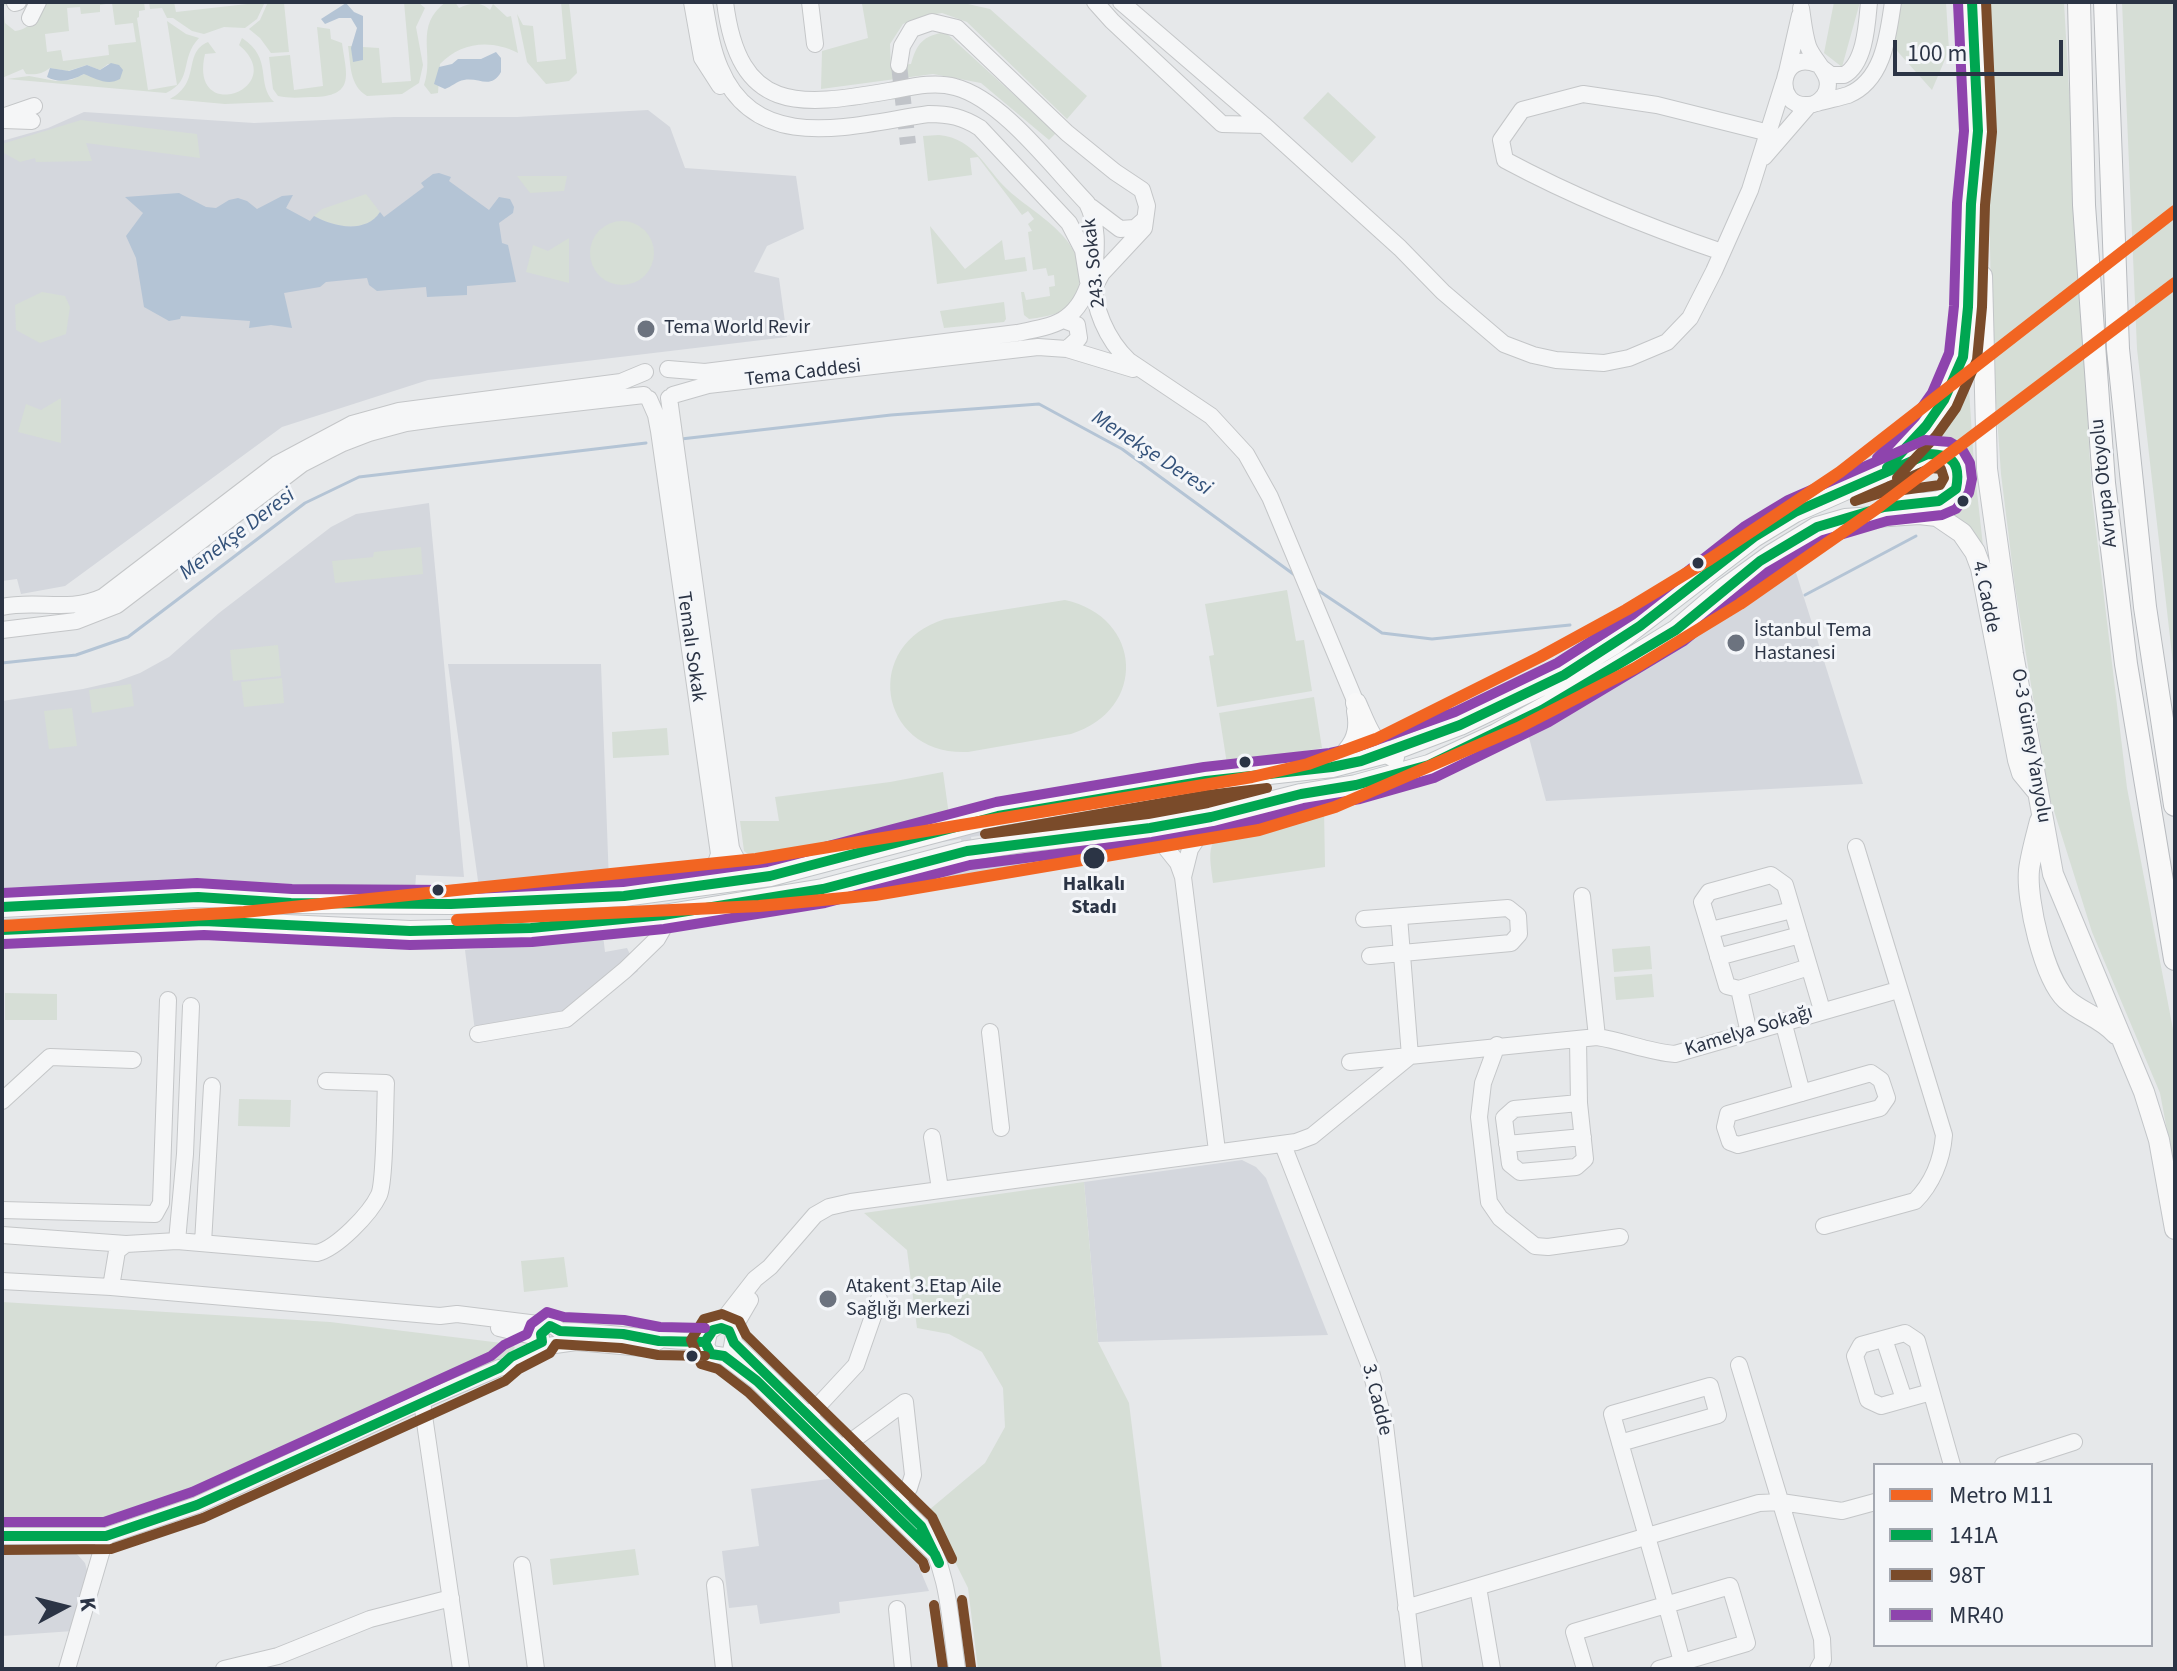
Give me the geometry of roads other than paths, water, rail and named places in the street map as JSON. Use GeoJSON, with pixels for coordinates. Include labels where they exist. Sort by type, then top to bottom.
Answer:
{"type":"FeatureCollection","features":[{"type":"Feature","properties":{"kind":"highway","name":"Avrupa Otoyolu"},"geometry":{"type":"LineString","coordinates":[[2079,2],[2084,205],[2104,483],[2126,664],[2175,959]]}},
{"type":"Feature","properties":{"kind":"highway","name":"Avrupa Otoyolu"},"geometry":{"type":"LineString","coordinates":[[2105,2],[2119,363],[2145,607],[2175,805]]}},
{"type":"Feature","properties":{"kind":"main road","name":"O-3 Güney Yanyolu"},"geometry":{"type":"LineString","coordinates":[[1972,2],[1987,469],[2036,790],[2060,894],[2124,1042],[2152,1116],[2175,1229]]}},
{"type":"Feature","properties":{"kind":"main road"},"geometry":{"type":"LineString","coordinates":[[1881,474],[1926,426],[1944,400],[1963,357],[1978,131]]}},
{"type":"Feature","properties":{"kind":"main road"},"geometry":{"type":"LineString","coordinates":[[2,907],[198,897],[291,903],[475,904],[624,896],[761,877],[820,865],[998,816],[1206,781],[1332,767],[1424,739],[1512,702],[1564,675],[1640,626],[1754,537],[1795,512],[1922,456],[1938,453],[1952,459],[1958,479],[1956,489],[1939,501],[1884,507],[1845,519]]}},
{"type":"Feature","properties":{"kind":"main road","name":"4. Cadde"},"geometry":{"type":"LineString","coordinates":[[2,930],[204,921],[410,931],[531,928],[663,915],[823,889],[967,851],[1150,828],[1211,817],[1301,794],[1356,785],[1429,765],[1496,734],[1676,630],[1724,589],[1782,548],[1817,527],[1845,519],[1919,514],[1937,516],[1967,540],[1981,568],[2018,760],[2022,773],[2036,790]]}},
{"type":"Feature","properties":{"kind":"main road"},"geometry":{"type":"LineString","coordinates":[[1356,703],[1377,730],[1389,737],[1424,739]]}},
{"type":"Feature","properties":{"kind":"main road"},"geometry":{"type":"LineString","coordinates":[[1356,703],[1374,741],[1386,753],[1414,765],[1429,765]]}},
{"type":"Feature","properties":{"kind":"main road"},"geometry":{"type":"LineString","coordinates":[[1332,767],[1351,750],[1358,737],[1356,703]]}},
{"type":"Feature","properties":{"kind":"main road"},"geometry":{"type":"LineString","coordinates":[[1206,781],[1211,817]]}},
{"type":"Feature","properties":{"kind":"main road"},"geometry":{"type":"LineString","coordinates":[[1144,791],[1150,828]]}},
{"type":"Feature","properties":{"kind":"main road"},"geometry":{"type":"LineString","coordinates":[[2041,814],[2029,870],[2034,923],[2044,953],[2063,996],[2098,1017],[2124,1042]]}},
{"type":"Feature","properties":{"kind":"street"},"geometry":{"type":"LineString","coordinates":[[30,18],[38,2]]}},
{"type":"Feature","properties":{"kind":"street"},"geometry":{"type":"LineString","coordinates":[[692,2],[702,58],[725,92],[750,111]]}},
{"type":"Feature","properties":{"kind":"street","name":"243. Sokak"},"geometry":{"type":"LineString","coordinates":[[704,2],[719,66],[728,85],[750,111],[775,124],[802,129],[948,114],[980,128],[1069,223],[1083,250],[1097,324],[1104,341],[1124,364]]}},
{"type":"Feature","properties":{"kind":"street","name":"243. Sokak"},"geometry":{"type":"LineString","coordinates":[[725,2],[728,27],[736,51],[761,86],[775,94],[794,101],[939,84],[970,93],[1003,115],[1087,203],[1093,214],[1097,236],[1091,287],[1103,323],[1118,351],[1211,416],[1246,454],[1270,497],[1356,703]]}},
{"type":"Feature","properties":{"kind":"street"},"geometry":{"type":"LineString","coordinates":[[810,2],[815,44]]}},
{"type":"Feature","properties":{"kind":"street"},"geometry":{"type":"LineString","coordinates":[[1095,2],[1222,124],[1264,125]]}},
{"type":"Feature","properties":{"kind":"street"},"geometry":{"type":"LineString","coordinates":[[1121,2],[1264,125],[1504,344],[1533,355],[1604,363],[1649,351],[1667,342],[1690,318],[1722,252],[1758,165],[1786,77],[1802,5]]}},
{"type":"Feature","properties":{"kind":"street"},"geometry":{"type":"LineString","coordinates":[[1786,77],[1797,63],[1811,61],[1831,75],[1844,75],[1855,66],[1867,24],[1869,2]]}},
{"type":"Feature","properties":{"kind":"street"},"geometry":{"type":"LineString","coordinates":[[1786,77],[1791,99],[1796,103],[1812,104],[1849,94],[1863,86],[1872,75],[1886,44],[1893,2]]}},
{"type":"Feature","properties":{"kind":"street"},"geometry":{"type":"LineString","coordinates":[[1758,165],[1812,104],[1821,99],[1828,87],[1826,74],[1808,46],[1802,5]]}},
{"type":"Feature","properties":{"kind":"street"},"geometry":{"type":"LineString","coordinates":[[2,607],[76,605],[103,597],[277,464],[352,424],[420,408],[621,382],[659,366],[705,372],[1017,333],[1064,320],[1075,313],[1102,273],[1144,228],[1148,216],[1142,190],[1067,133],[957,28],[932,22],[912,29],[902,46],[899,65]]}},
{"type":"Feature","properties":{"kind":"street"},"geometry":{"type":"LineString","coordinates":[[879,93],[871,107],[875,116],[882,120]]}},
{"type":"Feature","properties":{"kind":"street"},"geometry":{"type":"LineString","coordinates":[[1722,252],[1671,236],[1542,180],[1505,160],[1501,140],[1522,110],[1583,94],[1657,105],[1769,133]]}},
{"type":"Feature","properties":{"kind":"street"},"geometry":{"type":"LineString","coordinates":[[1222,124],[1232,112],[1230,96]]}},
{"type":"Feature","properties":{"kind":"street"},"geometry":{"type":"LineString","coordinates":[[845,97],[853,102],[856,109],[855,119],[848,125]]}},
{"type":"Feature","properties":{"kind":"street"},"geometry":{"type":"LineString","coordinates":[[2,118],[33,114]]}},
{"type":"Feature","properties":{"kind":"street"},"geometry":{"type":"LineString","coordinates":[[1087,203],[1120,229],[1135,228],[1148,216]]}},
{"type":"Feature","properties":{"kind":"street"},"geometry":{"type":"LineString","coordinates":[[1064,320],[1077,325],[1079,331],[1079,338],[1067,349]]}},
{"type":"Feature","properties":{"kind":"street","name":"Tema Caddesi"},"geometry":{"type":"LineString","coordinates":[[671,396],[708,385],[1038,347],[1067,349],[1124,364]]}},
{"type":"Feature","properties":{"kind":"street"},"geometry":{"type":"LineString","coordinates":[[1124,364],[1166,387]]}},
{"type":"Feature","properties":{"kind":"street"},"geometry":{"type":"LineString","coordinates":[[668,369],[675,379],[671,396],[731,848],[736,860],[746,870],[761,877]]}},
{"type":"Feature","properties":{"kind":"street"},"geometry":{"type":"LineString","coordinates":[[645,372],[640,384],[646,397]]}},
{"type":"Feature","properties":{"kind":"street"},"geometry":{"type":"LineString","coordinates":[[3,630],[76,621],[117,605],[290,473],[315,456],[356,438],[406,423],[442,418],[646,397],[658,402],[671,396]]}},
{"type":"Feature","properties":{"kind":"street","name":"Temalı Sokak"},"geometry":{"type":"LineString","coordinates":[[646,397],[658,422],[719,854],[713,872],[695,886]]}},
{"type":"Feature","properties":{"kind":"street"},"geometry":{"type":"LineString","coordinates":[[24,627],[33,621],[33,612],[28,605]]}},
{"type":"Feature","properties":{"kind":"street"},"geometry":{"type":"LineString","coordinates":[[1183,877],[1190,849],[1211,817]]}},
{"type":"Feature","properties":{"kind":"street"},"geometry":{"type":"LineString","coordinates":[[1150,828],[1178,863],[1183,877],[1217,1151]]}},
{"type":"Feature","properties":{"kind":"street"},"geometry":{"type":"LineString","coordinates":[[1824,1226],[1915,1201],[1926,1190],[1942,1153],[1944,1135],[1856,847]]}},
{"type":"Feature","properties":{"kind":"street"},"geometry":{"type":"LineString","coordinates":[[1809,967],[1739,989],[1727,986],[1702,902],[1709,892],[1771,875],[1785,885],[1822,1010]]}},
{"type":"Feature","properties":{"kind":"street"},"geometry":{"type":"LineString","coordinates":[[1582,896],[1597,1037]]}},
{"type":"Feature","properties":{"kind":"street"},"geometry":{"type":"LineString","coordinates":[[1364,919],[1508,908],[1518,916],[1519,934],[1511,943],[1370,956]]}},
{"type":"Feature","properties":{"kind":"street"},"geometry":{"type":"LineString","coordinates":[[1711,930],[1792,910]]}},
{"type":"Feature","properties":{"kind":"street"},"geometry":{"type":"LineString","coordinates":[[478,1034],[566,1019],[657,939],[665,925],[663,915]]}},
{"type":"Feature","properties":{"kind":"street"},"geometry":{"type":"LineString","coordinates":[[731,1346],[711,1354],[705,1342],[709,1332],[717,1328],[755,1279],[766,1271],[815,1215],[829,1207],[1217,1151],[1283,1145],[1312,1136],[1410,1056],[1399,917]]}},
{"type":"Feature","properties":{"kind":"street"},"geometry":{"type":"LineString","coordinates":[[1718,957],[1800,935]]}},
{"type":"Feature","properties":{"kind":"street"},"geometry":{"type":"LineString","coordinates":[[1739,989],[1749,1033]]}},
{"type":"Feature","properties":{"kind":"street","name":"Kamelya Sokağı"},"geometry":{"type":"LineString","coordinates":[[1350,1062],[1597,1037],[1617,1040],[1651,1052],[1675,1054],[1898,990]]}},
{"type":"Feature","properties":{"kind":"street"},"geometry":{"type":"LineString","coordinates":[[2,1210],[155,1214],[161,1203],[168,1000]]}},
{"type":"Feature","properties":{"kind":"street"},"geometry":{"type":"LineString","coordinates":[[177,1241],[185,1154],[191,1006]]}},
{"type":"Feature","properties":{"kind":"street"},"geometry":{"type":"LineString","coordinates":[[1783,1021],[1802,1093]]}},
{"type":"Feature","properties":{"kind":"street"},"geometry":{"type":"LineString","coordinates":[[990,1032],[1001,1128]]}},
{"type":"Feature","properties":{"kind":"street"},"geometry":{"type":"LineString","coordinates":[[1578,1039],[1579,1103],[1585,1159],[1576,1167],[1520,1172],[1510,1164],[1504,1118],[1514,1109],[1579,1103]]}},
{"type":"Feature","properties":{"kind":"street"},"geometry":{"type":"LineString","coordinates":[[1497,1045],[1483,1083],[1481,1127],[1489,1202],[1500,1218],[1535,1246],[1620,1237]]}},
{"type":"Feature","properties":{"kind":"street"},"geometry":{"type":"LineString","coordinates":[[2,1101],[50,1057],[133,1060]]}},
{"type":"Feature","properties":{"kind":"street"},"geometry":{"type":"LineString","coordinates":[[1871,1073],[1881,1080],[1887,1098],[1880,1108],[1738,1145],[1730,1142],[1725,1127],[1728,1114],[1802,1093],[1871,1073]]}},
{"type":"Feature","properties":{"kind":"street"},"geometry":{"type":"LineString","coordinates":[[2,1235],[126,1244],[177,1241],[317,1253],[329,1250],[357,1223],[381,1193],[386,1083],[326,1081]]}},
{"type":"Feature","properties":{"kind":"street"},"geometry":{"type":"LineString","coordinates":[[203,1243],[212,1086]]}},
{"type":"Feature","properties":{"kind":"street"},"geometry":{"type":"LineString","coordinates":[[1481,1127],[1505,1124]]}},
{"type":"Feature","properties":{"kind":"street"},"geometry":{"type":"LineString","coordinates":[[932,1137],[940,1189]]}},
{"type":"Feature","properties":{"kind":"street"},"geometry":{"type":"LineString","coordinates":[[1507,1144],[1583,1137]]}},
{"type":"Feature","properties":{"kind":"street","name":"3. Cadde"},"geometry":{"type":"LineString","coordinates":[[1283,1145],[1369,1364],[1385,1425],[1414,1669]]}},
{"type":"Feature","properties":{"kind":"street"},"geometry":{"type":"LineString","coordinates":[[37,1237],[41,1210]]}},
{"type":"Feature","properties":{"kind":"street"},"geometry":{"type":"LineString","coordinates":[[111,1287],[117,1251],[126,1244]]}},
{"type":"Feature","properties":{"kind":"street"},"geometry":{"type":"LineString","coordinates":[[731,1346],[740,1317],[766,1271]]}},
{"type":"Feature","properties":{"kind":"street"},"geometry":{"type":"LineString","coordinates":[[2,1281],[111,1287],[440,1316],[457,1323],[516,1331],[531,1337],[623,1334],[659,1341],[705,1342]]}},
{"type":"Feature","properties":{"kind":"street"},"geometry":{"type":"LineString","coordinates":[[805,1420],[856,1365],[879,1299]]}},
{"type":"Feature","properties":{"kind":"street"},"geometry":{"type":"LineString","coordinates":[[717,1328],[729,1331],[731,1346],[935,1554]]}},
{"type":"Feature","properties":{"kind":"street"},"geometry":{"type":"LineString","coordinates":[[1931,1392],[1881,1406],[1868,1400],[1855,1356],[1861,1345],[1905,1333],[1917,1341],[1951,1463]]}},
{"type":"Feature","properties":{"kind":"street"},"geometry":{"type":"LineString","coordinates":[[2,1536],[106,1536],[197,1505],[499,1368],[511,1357],[550,1338]]}},
{"type":"Feature","properties":{"kind":"street"},"geometry":{"type":"LineString","coordinates":[[1884,1339],[1904,1399]]}},
{"type":"Feature","properties":{"kind":"street"},"geometry":{"type":"LineString","coordinates":[[1739,1365],[1822,1639],[1823,1660],[1818,1669]]}},
{"type":"Feature","properties":{"kind":"street"},"geometry":{"type":"LineString","coordinates":[[1620,1443],[1718,1415],[1710,1386],[1612,1414],[1620,1443],[1649,1536],[1682,1662]]}},
{"type":"Feature","properties":{"kind":"street"},"geometry":{"type":"LineString","coordinates":[[422,1402],[461,1669]]}},
{"type":"Feature","properties":{"kind":"street"},"geometry":{"type":"LineString","coordinates":[[837,1451],[905,1402],[913,1475],[909,1488],[898,1503]]}},
{"type":"Feature","properties":{"kind":"street"},"geometry":{"type":"LineString","coordinates":[[2034,1461],[2074,1442]]}},
{"type":"Feature","properties":{"kind":"street"},"geometry":{"type":"LineString","coordinates":[[837,1451],[921,1526],[945,1579],[957,1669]]}},
{"type":"Feature","properties":{"kind":"street"},"geometry":{"type":"LineString","coordinates":[[1406,1608],[1759,1503],[1781,1502],[1842,1511],[1873,1503]]}},
{"type":"Feature","properties":{"kind":"street"},"geometry":{"type":"LineString","coordinates":[[67,1669],[106,1536]]}},
{"type":"Feature","properties":{"kind":"street"},"geometry":{"type":"LineString","coordinates":[[522,1565],[536,1669]]}},
{"type":"Feature","properties":{"kind":"street"},"geometry":{"type":"LineString","coordinates":[[715,1585],[724,1669]]}},
{"type":"Feature","properties":{"kind":"street"},"geometry":{"type":"LineString","coordinates":[[1585,1669],[1574,1632],[1730,1586],[1747,1643],[1659,1669]]}},
{"type":"Feature","properties":{"kind":"street"},"geometry":{"type":"LineString","coordinates":[[1478,1587],[1492,1669]]}},
{"type":"Feature","properties":{"kind":"street"},"geometry":{"type":"LineString","coordinates":[[224,1669],[279,1662],[370,1619],[451,1598]]}},
{"type":"Feature","properties":{"kind":"street"},"geometry":{"type":"LineString","coordinates":[[897,1609],[903,1669]]}},
{"type":"Feature","properties":{"kind":"water"},"geometry":{"type":"Polygon","coordinates":[[[346,3],[363,16],[363,60],[353,62],[351,48],[357,28],[351,18],[339,18],[325,24],[321,19],[346,3]]]}},
{"type":"Feature","properties":{"kind":"water"},"geometry":{"type":"Polygon","coordinates":[[[496,52],[501,58],[501,72],[493,80],[464,80],[445,89],[434,84],[439,67],[458,59],[481,59],[496,52]]]}},
{"type":"Feature","properties":{"kind":"water"},"geometry":{"type":"Polygon","coordinates":[[[111,63],[123,70],[116,81],[102,81],[84,74],[66,80],[47,77],[50,68],[69,71],[87,65],[100,70],[111,63]]]}},
{"type":"Feature","properties":{"kind":"water"},"geometry":{"type":"Polygon","coordinates":[[[439,173],[451,177],[449,181],[489,210],[499,197],[510,199],[513,213],[499,223],[502,243],[508,245],[516,282],[467,286],[467,295],[427,297],[426,287],[377,291],[369,285],[367,278],[326,282],[320,287],[284,293],[292,328],[271,325],[249,328],[250,321],[181,316],[169,321],[144,307],[136,258],[126,236],[143,213],[125,197],[179,193],[206,207],[216,208],[238,198],[257,209],[282,196],[293,195],[286,208],[310,221],[314,216],[330,223],[358,226],[374,219],[380,212],[384,217],[424,187],[421,183],[439,173]]]}},
{"type":"Feature","properties":{"kind":"waterway","name":"Menekşe Deresi"},"geometry":{"type":"LineString","coordinates":[[681,439],[891,415],[1039,404],[1122,449],[1296,576]]}},
{"type":"Feature","properties":{"kind":"waterway","name":"Menekşe Deresi"},"geometry":{"type":"LineString","coordinates":[[2,663],[76,655],[128,637],[305,503],[359,477],[646,443]]}},
{"type":"Feature","properties":{"kind":"waterway","name":"Menekşe Deresi"},"geometry":{"type":"LineString","coordinates":[[1805,595],[1916,536]]}},
{"type":"Feature","properties":{"kind":"waterway","name":"Menekşe Deresi"},"geometry":{"type":"LineString","coordinates":[[1316,589],[1382,633],[1432,639],[1570,625]]}},
{"type":"Feature","properties":{"kind":"tunnel"},"geometry":{"type":"LineString","coordinates":[[899,65],[908,144]]}},
{"type":"Feature","properties":{"kind":"metro line","name":"M11"},"geometry":{"type":"LineString","coordinates":[[2,926],[244,912],[756,859],[1252,777],[1308,764],[1376,739],[1540,657],[1710,559],[1840,472],[2175,211]]}},
{"type":"Feature","properties":{"kind":"metro line","name":"M11"},"geometry":{"type":"LineString","coordinates":[[457,920],[759,906],[875,895],[1259,830],[1335,807],[1518,728],[1635,668],[1740,604],[1876,509],[2175,283]]}},
{"type":"Feature","properties":{"kind":"place","name":"Tema World Revir"},"geometry":{"type":"Point","coordinates":[646,329]}},
{"type":"Feature","properties":{"kind":"place","name":"İstanbul Tema Hastanesi"},"geometry":{"type":"Point","coordinates":[1736,643]}},
{"type":"Feature","properties":{"kind":"place","name":"Halkalı Stadı"},"geometry":{"type":"Point","coordinates":[1094,858]}},
{"type":"Feature","properties":{"kind":"place","name":"Atakent 3.Etap Aile Sağlığı Merkezi"},"geometry":{"type":"Point","coordinates":[828,1299]}}]}
